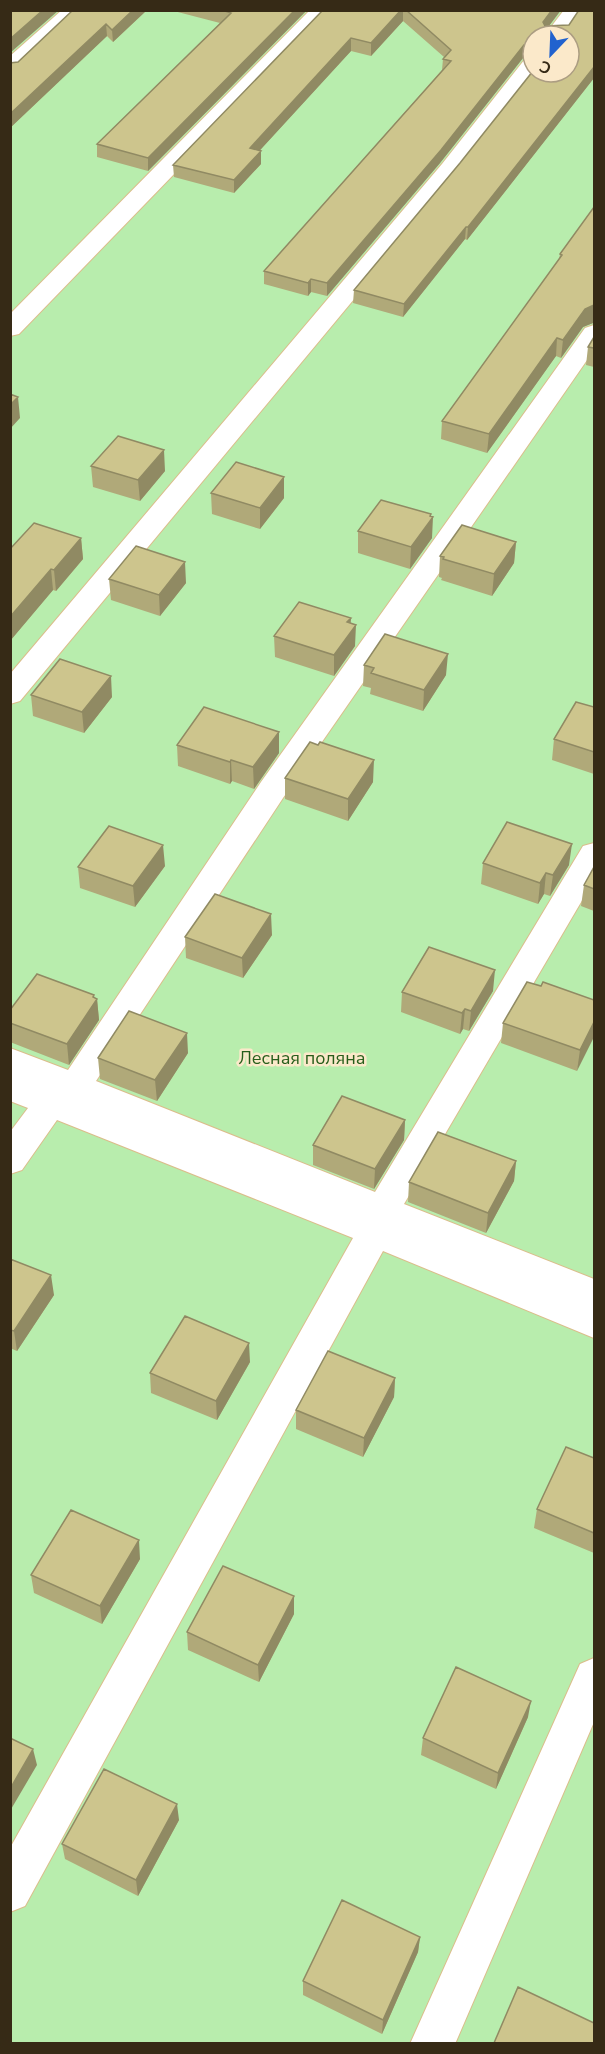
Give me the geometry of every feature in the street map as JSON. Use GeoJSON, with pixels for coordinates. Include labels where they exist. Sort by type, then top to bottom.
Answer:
{"type":"FeatureCollection","features":[{"type":"Feature","properties":{"kind":"street"},"geometry":{"type":"LineString","coordinates":[[10,68],[75,10]]}},
{"type":"Feature","properties":{"kind":"street"},"geometry":{"type":"LineString","coordinates":[[10,330],[323,10]]}},
{"type":"Feature","properties":{"kind":"street"},"geometry":{"type":"LineString","coordinates":[[564,24],[575,10]]}},
{"type":"Feature","properties":{"kind":"street"},"geometry":{"type":"LineString","coordinates":[[10,694],[450,170],[521,79]]}},
{"type":"Feature","properties":{"kind":"street"},"geometry":{"type":"LineString","coordinates":[[10,1160],[62,1094],[272,790],[594,333]]}},
{"type":"Feature","properties":{"kind":"street"},"geometry":{"type":"LineString","coordinates":[[10,1891],[378,1221],[594,854]]}},
{"type":"Feature","properties":{"kind":"street"},"geometry":{"type":"LineString","coordinates":[[10,1061],[62,1094],[378,1221],[594,1295]]}},
{"type":"Feature","properties":{"kind":"street"},"geometry":{"type":"LineString","coordinates":[[10,1087],[62,1094]]}},
{"type":"Feature","properties":{"kind":"street"},"geometry":{"type":"LineString","coordinates":[[378,1221],[594,1323]]}},
{"type":"Feature","properties":{"kind":"street"},"geometry":{"type":"LineString","coordinates":[[432,2043],[594,1677]]}},
{"type":"Feature","properties":{"kind":"green space","name":"Лесная поляна"},"geometry":{"type":"Polygon","coordinates":[[[11,11],[594,11],[594,2043],[11,2043],[11,11]]]}},
{"type":"Feature","properties":{"kind":"building"},"geometry":{"type":"Polygon","coordinates":[[[10,10],[43,10],[10,39],[10,10]]]}},
{"type":"Feature","properties":{"kind":"building"},"geometry":{"type":"Polygon","coordinates":[[[73,10],[133,10],[112,30],[106,24],[10,114],[10,63],[18,62],[73,10]]]}},
{"type":"Feature","properties":{"kind":"building"},"geometry":{"type":"Polygon","coordinates":[[[222,10],[295,10],[148,158],[97,144],[231,13],[222,10]]]}},
{"type":"Feature","properties":{"kind":"building"},"geometry":{"type":"Polygon","coordinates":[[[323,10],[401,10],[371,43],[351,38],[250,148],[261,151],[234,180],[173,165],[323,10]]]}},
{"type":"Feature","properties":{"kind":"building"},"geometry":{"type":"Polygon","coordinates":[[[406,10],[552,10],[543,22],[544,24],[521,24],[521,49],[441,150],[327,283],[311,279],[308,283],[264,271],[451,61],[443,59],[451,50],[406,10]]]}},
{"type":"Feature","properties":{"kind":"building"},"geometry":{"type":"Polygon","coordinates":[[[579,10],[594,10],[594,67],[581,84],[581,24],[570,24],[579,10]]]}},
{"type":"Feature","properties":{"kind":"building"},"geometry":{"type":"Polygon","coordinates":[[[523,84],[581,84],[404,304],[354,290],[523,84]]]}},
{"type":"Feature","properties":{"kind":"building"},"geometry":{"type":"Polygon","coordinates":[[[594,207],[594,305],[585,309],[563,340],[557,338],[489,434],[442,421],[562,255],[560,254],[594,207]]]}},
{"type":"Feature","properties":{"kind":"building"},"geometry":{"type":"Polygon","coordinates":[[[594,337],[594,348],[588,347],[594,337]]]}},
{"type":"Feature","properties":{"kind":"building"},"geometry":{"type":"Polygon","coordinates":[[[10,394],[18,397],[10,405],[10,394]]]}},
{"type":"Feature","properties":{"kind":"building"},"geometry":{"type":"Polygon","coordinates":[[[118,436],[164,450],[138,480],[91,466],[118,436]]]}},
{"type":"Feature","properties":{"kind":"building"},"geometry":{"type":"Polygon","coordinates":[[[236,462],[284,477],[260,508],[211,493],[236,462]]]}},
{"type":"Feature","properties":{"kind":"building"},"geometry":{"type":"Polygon","coordinates":[[[381,500],[431,514],[430,516],[433,517],[411,547],[358,531],[381,500]]]}},
{"type":"Feature","properties":{"kind":"building"},"geometry":{"type":"Polygon","coordinates":[[[34,523],[81,538],[10,617],[10,549],[34,523]]]}},
{"type":"Feature","properties":{"kind":"building"},"geometry":{"type":"Polygon","coordinates":[[[462,525],[516,542],[494,574],[443,559],[444,557],[440,556],[462,525]]]}},
{"type":"Feature","properties":{"kind":"building"},"geometry":{"type":"Polygon","coordinates":[[[136,546],[185,562],[159,595],[109,579],[136,546]]]}},
{"type":"Feature","properties":{"kind":"building"},"geometry":{"type":"Polygon","coordinates":[[[299,602],[351,618],[347,622],[356,625],[334,655],[274,636],[299,602]]]}},
{"type":"Feature","properties":{"kind":"building"},"geometry":{"type":"Polygon","coordinates":[[[385,634],[448,654],[424,690],[371,673],[374,668],[364,665],[385,634]]]}},
{"type":"Feature","properties":{"kind":"building"},"geometry":{"type":"Polygon","coordinates":[[[60,659],[111,676],[82,712],[31,695],[60,659]]]}},
{"type":"Feature","properties":{"kind":"building"},"geometry":{"type":"Polygon","coordinates":[[[576,702],[594,707],[594,752],[554,739],[576,702]]]}},
{"type":"Feature","properties":{"kind":"building"},"geometry":{"type":"Polygon","coordinates":[[[204,707],[279,732],[253,767],[177,745],[204,707]]]}},
{"type":"Feature","properties":{"kind":"building"},"geometry":{"type":"Polygon","coordinates":[[[310,742],[318,745],[320,742],[374,760],[348,799],[285,778],[310,742]]]}},
{"type":"Feature","properties":{"kind":"building"},"geometry":{"type":"Polygon","coordinates":[[[507,822],[572,844],[553,875],[546,873],[540,883],[483,863],[507,822]]]}},
{"type":"Feature","properties":{"kind":"building"},"geometry":{"type":"Polygon","coordinates":[[[109,826],[163,845],[133,886],[78,867],[109,826]]]}},
{"type":"Feature","properties":{"kind":"building"},"geometry":{"type":"Polygon","coordinates":[[[594,867],[594,889],[584,885],[594,867]]]}},
{"type":"Feature","properties":{"kind":"building"},"geometry":{"type":"Polygon","coordinates":[[[215,894],[271,914],[242,958],[185,937],[215,894]]]}},
{"type":"Feature","properties":{"kind":"building"},"geometry":{"type":"Polygon","coordinates":[[[429,947],[495,970],[471,1011],[465,1009],[462,1013],[402,992],[429,947]]]}},
{"type":"Feature","properties":{"kind":"building"},"geometry":{"type":"Polygon","coordinates":[[[37,974],[94,995],[93,997],[97,999],[67,1044],[10,1023],[10,1010],[37,974]]]}},
{"type":"Feature","properties":{"kind":"building"},"geometry":{"type":"Polygon","coordinates":[[[527,982],[541,986],[543,982],[594,1000],[594,1022],[580,1050],[503,1023],[527,982]]]}},
{"type":"Feature","properties":{"kind":"building"},"geometry":{"type":"Polygon","coordinates":[[[129,1011],[187,1033],[155,1080],[98,1058],[129,1011]]]}},
{"type":"Feature","properties":{"kind":"building"},"geometry":{"type":"Polygon","coordinates":[[[342,1096],[405,1120],[375,1169],[313,1145],[342,1096]]]}},
{"type":"Feature","properties":{"kind":"building"},"geometry":{"type":"Polygon","coordinates":[[[438,1132],[516,1161],[488,1213],[409,1182],[438,1132]]]}},
{"type":"Feature","properties":{"kind":"building"},"geometry":{"type":"Polygon","coordinates":[[[10,1259],[51,1275],[14,1331],[10,1330],[10,1259]]]}},
{"type":"Feature","properties":{"kind":"building"},"geometry":{"type":"Polygon","coordinates":[[[185,1316],[249,1343],[216,1401],[150,1373],[185,1316]]]}},
{"type":"Feature","properties":{"kind":"building"},"geometry":{"type":"Polygon","coordinates":[[[328,1351],[395,1378],[364,1438],[296,1410],[328,1351]]]}},
{"type":"Feature","properties":{"kind":"building"},"geometry":{"type":"Polygon","coordinates":[[[566,1447],[594,1458],[594,1533],[537,1509],[566,1447]]]}},
{"type":"Feature","properties":{"kind":"building"},"geometry":{"type":"Polygon","coordinates":[[[71,1510],[139,1540],[100,1606],[31,1575],[71,1510]]]}},
{"type":"Feature","properties":{"kind":"building"},"geometry":{"type":"Polygon","coordinates":[[[223,1566],[294,1596],[258,1665],[187,1632],[223,1566]]]}},
{"type":"Feature","properties":{"kind":"building"},"geometry":{"type":"Polygon","coordinates":[[[456,1667],[531,1701],[498,1773],[423,1738],[456,1667]]]}},
{"type":"Feature","properties":{"kind":"building"},"geometry":{"type":"Polygon","coordinates":[[[10,1738],[33,1749],[10,1789],[10,1738]]]}},
{"type":"Feature","properties":{"kind":"building"},"geometry":{"type":"Polygon","coordinates":[[[104,1769],[177,1804],[136,1880],[62,1844],[104,1769]]]}},
{"type":"Feature","properties":{"kind":"building"},"geometry":{"type":"Polygon","coordinates":[[[342,1900],[420,1937],[383,2020],[303,1981],[342,1900]]]}},
{"type":"Feature","properties":{"kind":"building"},"geometry":{"type":"Polygon","coordinates":[[[518,1987],[594,2023],[594,2043],[494,2043],[518,1987]]]}}]}
